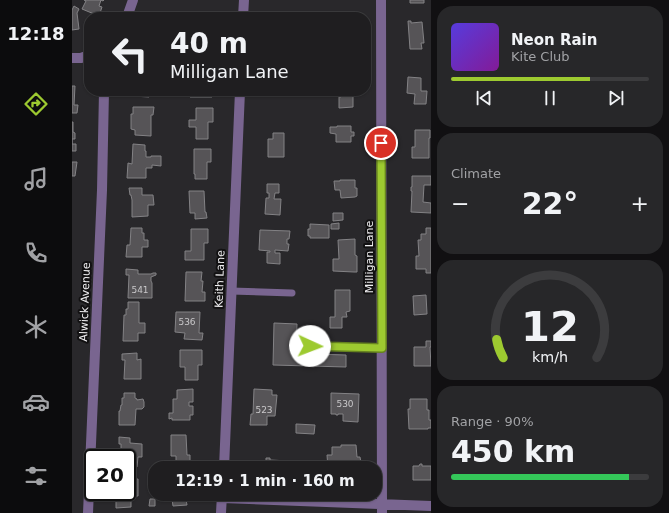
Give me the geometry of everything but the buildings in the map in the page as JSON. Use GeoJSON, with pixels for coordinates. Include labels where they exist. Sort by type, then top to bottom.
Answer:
{"type":"FeatureCollection","features":[{"type":"Feature","properties":{"kind":"street"},"geometry":{"type":"LineString","coordinates":[[130,12],[134,0]]}},
{"type":"Feature","properties":{"kind":"street"},"geometry":{"type":"LineString","coordinates":[[243,12],[244,0]]}},
{"type":"Feature","properties":{"kind":"street","name":"Milligan Lane"},"geometry":{"type":"LineString","coordinates":[[381,0],[382,508]]}},
{"type":"Feature","properties":{"kind":"street"},"geometry":{"type":"LineString","coordinates":[[72,58],[84,57]]}},
{"type":"Feature","properties":{"kind":"street","name":"Alwick Avenue"},"geometry":{"type":"LineString","coordinates":[[88,513],[102,190],[104,96]]}},
{"type":"Feature","properties":{"kind":"street","name":"Keith Lane"},"geometry":{"type":"LineString","coordinates":[[224,461],[240,96]]}},
{"type":"Feature","properties":{"kind":"street"},"geometry":{"type":"LineString","coordinates":[[221,513],[222,501]]}},
{"type":"Feature","properties":{"kind":"street"},"geometry":{"type":"LineString","coordinates":[[289,501],[382,508],[431,506]]}},
{"type":"Feature","properties":{"kind":"lane"},"geometry":{"type":"LineString","coordinates":[[231,291],[292,293]]}},
{"type":"Feature","properties":{"kind":"lane"},"geometry":{"type":"LineString","coordinates":[[310,346],[382,348]]}},
{"type":"Feature","properties":{"kind":"route"},"geometry":{"type":"LineString","coordinates":[[310,346],[382,348],[381,143]]}}]}
